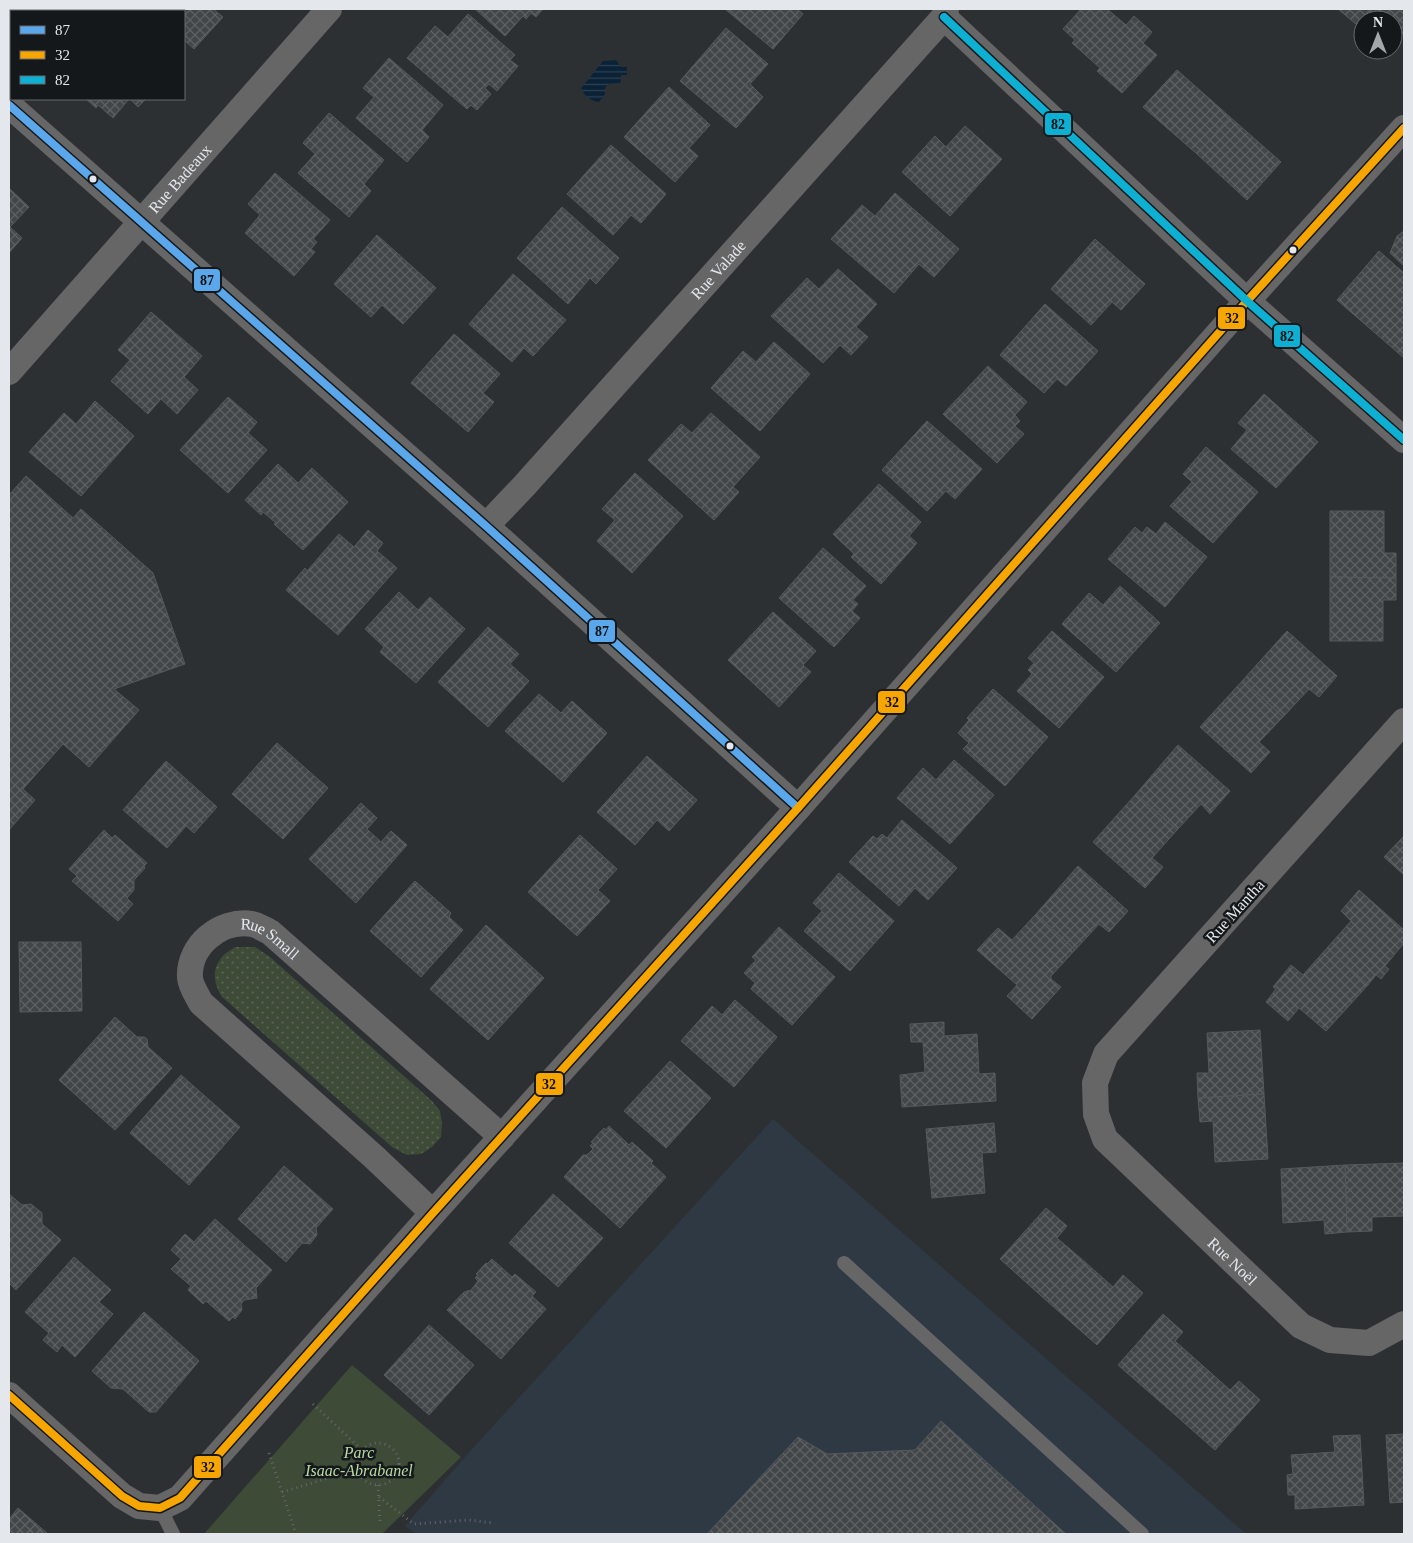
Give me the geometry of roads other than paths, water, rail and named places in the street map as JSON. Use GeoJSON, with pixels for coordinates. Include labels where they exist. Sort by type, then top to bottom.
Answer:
{"type":"FeatureCollection","features":[{"type":"Feature","properties":{"kind":"street","name":"Rue Badeaux"},"geometry":{"type":"LineString","coordinates":[[9,372],[329,9]]}},
{"type":"Feature","properties":{"kind":"street"},"geometry":{"type":"LineString","coordinates":[[945,13],[1247,301],[1404,440]]}},
{"type":"Feature","properties":{"kind":"street","name":"Rue Valade"},"geometry":{"type":"LineString","coordinates":[[486,526],[945,13]]}},
{"type":"Feature","properties":{"kind":"street"},"geometry":{"type":"LineString","coordinates":[[9,105],[486,526],[798,808]]}},
{"type":"Feature","properties":{"kind":"street"},"geometry":{"type":"LineString","coordinates":[[9,1395],[122,1496],[139,1506],[160,1508],[180,1498],[433,1213],[798,808],[1247,301],[1404,128]]}},
{"type":"Feature","properties":{"kind":"street","name":"Rue Mantha"},"geometry":{"type":"LineString","coordinates":[[1096,1114],[1095,1083],[1106,1054],[1404,721]]}},
{"type":"Feature","properties":{"kind":"street","name":"Rue Small"},"geometry":{"type":"LineString","coordinates":[[433,1213],[374,1157],[201,1003],[194,992],[190,979],[194,954],[204,941],[215,931],[240,924],[254,924],[270,932],[502,1137]]}},
{"type":"Feature","properties":{"kind":"street","name":"Rue Noël"},"geometry":{"type":"LineString","coordinates":[[1096,1114],[1105,1139],[1301,1326],[1330,1340],[1369,1342],[1404,1324]]}},
{"type":"Feature","properties":{"kind":"lane"},"geometry":{"type":"LineString","coordinates":[[844,1263],[1142,1534]]}},
{"type":"Feature","properties":{"kind":"lane"},"geometry":{"type":"LineString","coordinates":[[160,1508],[174,1534]]}},
{"type":"Feature","properties":{"kind":"water"},"geometry":{"type":"Polygon","coordinates":[[[616,60],[621,67],[627,67],[627,75],[621,75],[621,82],[619,83],[608,84],[605,88],[605,94],[599,102],[588,98],[581,88],[603,61],[616,60]]]}},
{"type":"Feature","properties":{"kind":"park label","name":"Parc Isaac-Abrabanel"},"geometry":{"type":"Point","coordinates":[359,1461]}}]}
